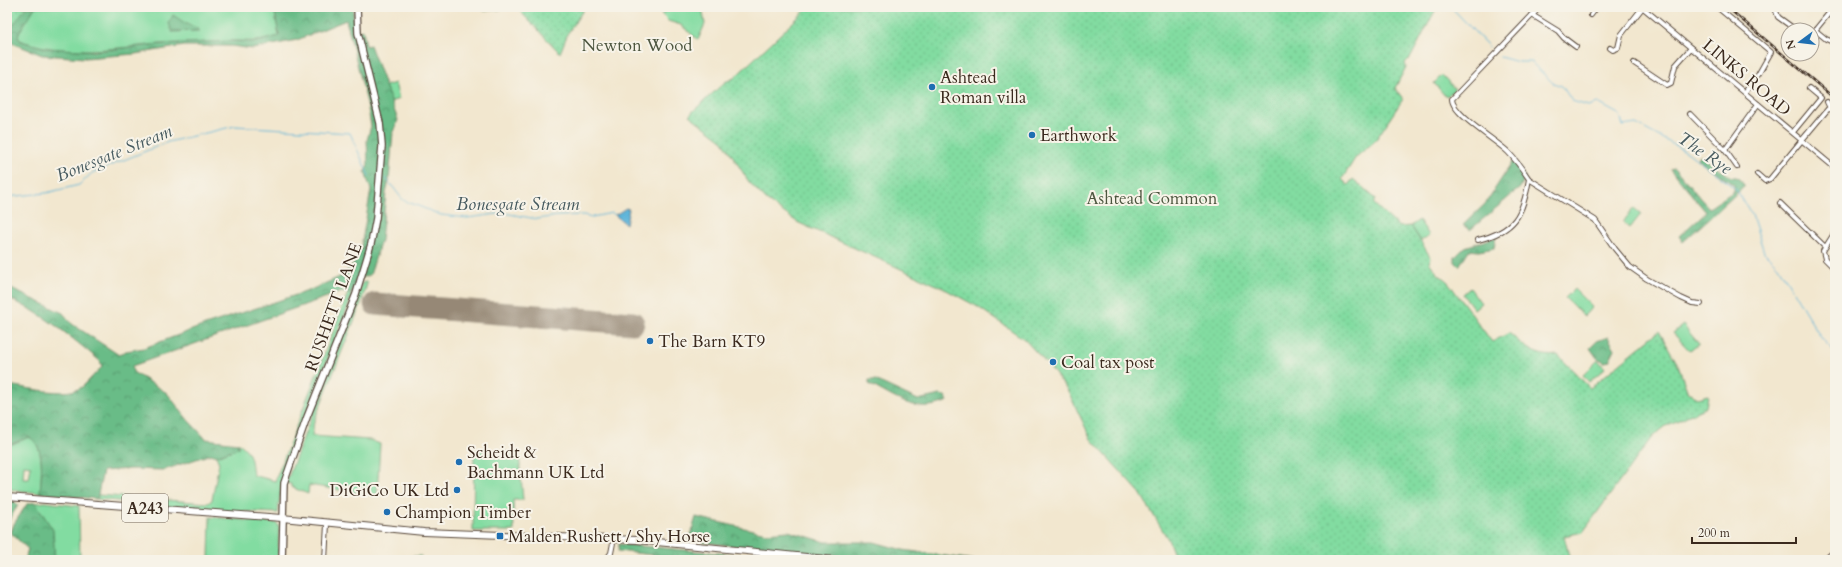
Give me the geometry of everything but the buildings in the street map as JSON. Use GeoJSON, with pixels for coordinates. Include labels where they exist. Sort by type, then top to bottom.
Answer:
{"type":"FeatureCollection","features":[{"type":"Feature","properties":{"kind":"highway","name":"A243"},"geometry":{"type":"LineString","coordinates":[[7,497],[282,518],[327,524],[424,532],[614,538],[836,560]]}},
{"type":"Feature","properties":{"kind":"highway"},"geometry":{"type":"LineString","coordinates":[[1826,560],[1835,552]]}},
{"type":"Feature","properties":{"kind":"highway"},"geometry":{"type":"LineString","coordinates":[[1831,560],[1835,557]]}},
{"type":"Feature","properties":{"kind":"main road","name":"RUSHETT LANE"},"geometry":{"type":"LineString","coordinates":[[282,560],[284,482],[290,462],[356,294],[371,244],[376,218],[382,146],[380,123],[358,34],[356,7]]}},
{"type":"Feature","properties":{"kind":"street"},"geometry":{"type":"LineString","coordinates":[[1540,7],[1458,91],[1452,101],[1459,112],[1507,151],[1529,179],[1595,220],[1630,268],[1687,301],[1701,304]]}},
{"type":"Feature","properties":{"kind":"street"},"geometry":{"type":"LineString","coordinates":[[1590,15],[1597,7]]}},
{"type":"Feature","properties":{"kind":"street"},"geometry":{"type":"LineString","coordinates":[[1610,48],[1613,50],[1618,48],[1621,35],[1642,7]]}},
{"type":"Feature","properties":{"kind":"street","name":"LINKS ROAD"},"geometry":{"type":"LineString","coordinates":[[1642,7],[1835,168]]}},
{"type":"Feature","properties":{"kind":"street"},"geometry":{"type":"LineString","coordinates":[[1718,7],[1771,52],[1758,75],[1745,92]]}},
{"type":"Feature","properties":{"kind":"street"},"geometry":{"type":"LineString","coordinates":[[1777,7],[1776,12],[1778,17],[1785,22]]}},
{"type":"Feature","properties":{"kind":"street"},"geometry":{"type":"LineString","coordinates":[[1820,24],[1834,7]]}},
{"type":"Feature","properties":{"kind":"street"},"geometry":{"type":"LineString","coordinates":[[1532,15],[1558,31],[1564,38],[1576,47]]}},
{"type":"Feature","properties":{"kind":"street"},"geometry":{"type":"LineString","coordinates":[[1820,34],[1835,43]]}},
{"type":"Feature","properties":{"kind":"street"},"geometry":{"type":"LineString","coordinates":[[1634,63],[1667,85],[1671,83],[1675,66],[1691,48]]}},
{"type":"Feature","properties":{"kind":"street"},"geometry":{"type":"LineString","coordinates":[[1793,132],[1821,98],[1809,88]]}},
{"type":"Feature","properties":{"kind":"street"},"geometry":{"type":"LineString","coordinates":[[1758,174],[1765,181],[1770,179],[1802,140],[1833,109],[1827,102]]}},
{"type":"Feature","properties":{"kind":"street"},"geometry":{"type":"LineString","coordinates":[[1725,150],[1758,104]]}},
{"type":"Feature","properties":{"kind":"street"},"geometry":{"type":"LineString","coordinates":[[1690,114],[1725,150],[1737,166]]}},
{"type":"Feature","properties":{"kind":"street"},"geometry":{"type":"LineString","coordinates":[[1478,240],[1502,231],[1516,221],[1523,206],[1529,179]]}},
{"type":"Feature","properties":{"kind":"street"},"geometry":{"type":"LineString","coordinates":[[1780,203],[1824,246]]}},
{"type":"Feature","properties":{"kind":"street"},"geometry":{"type":"LineString","coordinates":[[1835,232],[1824,246],[1823,251],[1825,259],[1835,269]]}},
{"type":"Feature","properties":{"kind":"street"},"geometry":{"type":"LineString","coordinates":[[325,560],[327,524]]}},
{"type":"Feature","properties":{"kind":"street"},"geometry":{"type":"LineString","coordinates":[[606,560],[611,553],[614,538]]}},
{"type":"Feature","properties":{"kind":"green space"},"geometry":{"type":"Polygon","coordinates":[[[7,7],[35,7],[20,31],[18,37],[21,41],[46,48],[94,51],[162,44],[233,41],[255,42],[279,36],[274,7],[291,7],[312,11],[313,7],[353,7],[355,32],[363,30],[366,46],[370,45],[398,120],[393,132],[389,181],[386,193],[381,240],[370,275],[356,280],[352,293],[341,292],[132,366],[133,372],[167,393],[188,420],[206,439],[238,443],[238,448],[216,456],[211,454],[164,470],[130,469],[103,471],[97,499],[40,493],[41,462],[38,447],[34,441],[29,437],[7,446],[7,385],[66,392],[82,387],[102,367],[100,361],[56,326],[32,310],[7,298],[7,287],[63,313],[72,324],[119,355],[126,351],[144,348],[205,325],[308,291],[342,276],[353,264],[361,249],[365,249],[361,247],[371,190],[365,172],[368,164],[367,140],[371,126],[367,103],[346,20],[297,40],[253,49],[231,46],[184,46],[135,54],[85,58],[42,55],[7,41],[7,7]]]}},
{"type":"Feature","properties":{"kind":"green space"},"geometry":{"type":"Polygon","coordinates":[[[7,7],[26,7],[7,34],[7,7]]]}},
{"type":"Feature","properties":{"kind":"green space"},"geometry":{"type":"Polygon","coordinates":[[[35,7],[274,7],[279,36],[266,40],[255,41],[159,44],[100,50],[60,49],[21,41],[18,37],[20,31],[35,7]]]}},
{"type":"Feature","properties":{"kind":"green space"},"geometry":{"type":"Polygon","coordinates":[[[477,7],[585,7],[568,33],[560,53],[517,8],[485,11],[477,7]]]}},
{"type":"Feature","properties":{"kind":"green space"},"geometry":{"type":"Polygon","coordinates":[[[674,7],[702,7],[705,24],[698,40],[681,25],[668,21],[661,14],[674,7]]]}},
{"type":"Feature","properties":{"kind":"green space","name":"Ashtead Common"},"geometry":{"type":"Polygon","coordinates":[[[809,7],[1437,7],[1411,57],[1405,63],[1406,67],[1395,88],[1403,99],[1375,141],[1356,157],[1342,179],[1348,185],[1353,179],[1376,199],[1374,204],[1399,227],[1411,226],[1431,258],[1429,262],[1437,273],[1448,282],[1492,342],[1509,333],[1526,347],[1537,353],[1543,355],[1558,355],[1590,388],[1659,331],[1677,363],[1688,393],[1697,398],[1708,395],[1706,407],[1666,426],[1652,437],[1583,532],[1564,536],[1570,560],[1200,560],[1175,558],[1168,539],[1140,493],[1091,439],[1068,391],[1050,367],[1024,339],[978,307],[943,288],[797,222],[766,200],[749,182],[723,141],[689,115],[725,82],[734,78],[809,7]]]}},
{"type":"Feature","properties":{"kind":"green space"},"geometry":{"type":"Polygon","coordinates":[[[173,15],[185,23],[197,28],[199,31],[172,32],[169,23],[173,15]]]}},
{"type":"Feature","properties":{"kind":"green space"},"geometry":{"type":"Polygon","coordinates":[[[1442,75],[1455,89],[1446,97],[1434,83],[1442,75]]]}},
{"type":"Feature","properties":{"kind":"green space"},"geometry":{"type":"Polygon","coordinates":[[[395,83],[399,99],[390,102],[385,86],[395,83]]]}},
{"type":"Feature","properties":{"kind":"green space"},"geometry":{"type":"Polygon","coordinates":[[[1701,156],[1731,177],[1737,177],[1745,186],[1683,242],[1679,236],[1706,212],[1670,169],[1674,168],[1679,173],[1709,208],[1734,191],[1734,185],[1697,159],[1701,156]]]}},
{"type":"Feature","properties":{"kind":"green space"},"geometry":{"type":"Polygon","coordinates":[[[1513,161],[1525,177],[1521,187],[1470,230],[1463,225],[1485,204],[1513,161]]]}},
{"type":"Feature","properties":{"kind":"green space"},"geometry":{"type":"Polygon","coordinates":[[[1634,208],[1641,214],[1630,228],[1623,222],[1634,208]]]}},
{"type":"Feature","properties":{"kind":"green space"},"geometry":{"type":"Polygon","coordinates":[[[1419,220],[1429,235],[1421,241],[1411,226],[1419,220]]]}},
{"type":"Feature","properties":{"kind":"green space"},"geometry":{"type":"Polygon","coordinates":[[[1496,237],[1494,248],[1479,251],[1469,250],[1459,266],[1455,262],[1455,257],[1465,247],[1496,237]]]}},
{"type":"Feature","properties":{"kind":"green space"},"geometry":{"type":"Polygon","coordinates":[[[368,281],[360,306],[314,421],[312,436],[370,440],[380,444],[377,496],[309,485],[308,494],[291,487],[291,484],[286,483],[362,283],[368,281]]]}},
{"type":"Feature","properties":{"kind":"green space"},"geometry":{"type":"Polygon","coordinates":[[[1470,288],[1481,303],[1474,309],[1463,294],[1470,288]]]}},
{"type":"Feature","properties":{"kind":"green space"},"geometry":{"type":"Polygon","coordinates":[[[1574,289],[1592,307],[1584,316],[1565,298],[1574,289]]]}},
{"type":"Feature","properties":{"kind":"green space"},"geometry":{"type":"Polygon","coordinates":[[[348,293],[352,296],[285,469],[278,513],[211,510],[97,499],[98,495],[208,503],[212,500],[219,463],[216,456],[238,448],[238,443],[246,449],[250,457],[253,475],[275,481],[348,293]]]}},
{"type":"Feature","properties":{"kind":"green space"},"geometry":{"type":"Polygon","coordinates":[[[1683,325],[1699,344],[1690,351],[1673,333],[1683,325]]]}},
{"type":"Feature","properties":{"kind":"green space"},"geometry":{"type":"Polygon","coordinates":[[[1608,337],[1615,349],[1609,361],[1605,362],[1597,358],[1590,348],[1597,341],[1608,337]]]}},
{"type":"Feature","properties":{"kind":"green space"},"geometry":{"type":"Polygon","coordinates":[[[1598,360],[1605,368],[1589,382],[1583,375],[1598,360]]]}},
{"type":"Feature","properties":{"kind":"green space"},"geometry":{"type":"Polygon","coordinates":[[[869,380],[875,380],[918,400],[940,395],[945,396],[948,401],[937,405],[926,406],[907,403],[869,384],[869,380]]]}},
{"type":"Feature","properties":{"kind":"green space"},"geometry":{"type":"Polygon","coordinates":[[[29,437],[34,441],[38,447],[41,462],[40,493],[7,489],[7,446],[29,437]],[[24,465],[23,479],[29,479],[31,466],[24,465]]]}},
{"type":"Feature","properties":{"kind":"green space"},"geometry":{"type":"Polygon","coordinates":[[[474,450],[519,453],[523,500],[513,500],[514,531],[473,531],[474,450]]]}},
{"type":"Feature","properties":{"kind":"green space"},"geometry":{"type":"Polygon","coordinates":[[[7,500],[14,501],[18,505],[9,520],[7,531],[9,503],[7,503],[7,500]]]}},
{"type":"Feature","properties":{"kind":"green space"},"geometry":{"type":"Polygon","coordinates":[[[35,502],[53,530],[55,560],[25,560],[28,549],[11,533],[14,524],[27,504],[35,502]]]}},
{"type":"Feature","properties":{"kind":"green space"},"geometry":{"type":"Polygon","coordinates":[[[45,502],[79,506],[80,560],[25,560],[28,549],[11,533],[14,524],[27,504],[45,502]]]}},
{"type":"Feature","properties":{"kind":"green space"},"geometry":{"type":"Polygon","coordinates":[[[210,517],[277,523],[279,527],[278,560],[209,560],[210,517]]]}},
{"type":"Feature","properties":{"kind":"green space"},"geometry":{"type":"Polygon","coordinates":[[[696,517],[766,533],[788,531],[826,542],[874,542],[903,550],[975,560],[860,560],[689,541],[696,517]]]}},
{"type":"Feature","properties":{"kind":"green space"},"geometry":{"type":"Polygon","coordinates":[[[619,544],[794,560],[696,560],[618,551],[619,544]]]}},
{"type":"Feature","properties":{"kind":"green space"},"geometry":{"type":"Polygon","coordinates":[[[421,556],[421,560],[398,560],[395,557],[421,556]]]}},
{"type":"Feature","properties":{"kind":"water"},"geometry":{"type":"Polygon","coordinates":[[[626,208],[629,209],[626,224],[615,215],[626,208]]]}},
{"type":"Feature","properties":{"kind":"waterway","name":"The Rye"},"geometry":{"type":"LineString","coordinates":[[1435,7],[1437,10],[1439,7]]}},
{"type":"Feature","properties":{"kind":"waterway","name":"The Rye"},"geometry":{"type":"LineString","coordinates":[[1451,7],[1492,50]]}},
{"type":"Feature","properties":{"kind":"waterway","name":"The Rye"},"geometry":{"type":"LineString","coordinates":[[1500,57],[1518,62],[1531,62],[1553,83],[1562,86],[1572,101],[1588,106],[1598,103],[1620,115],[1623,126],[1636,124],[1687,152],[1736,189],[1752,215],[1764,252],[1778,266],[1821,338],[1835,352]]}},
{"type":"Feature","properties":{"kind":"waterway","name":"Bonesgate Stream"},"geometry":{"type":"LineString","coordinates":[[7,197],[46,193],[79,185],[92,173],[168,142],[235,126],[350,133],[369,176]]}},
{"type":"Feature","properties":{"kind":"waterway","name":"Bonesgate Stream"},"geometry":{"type":"LineString","coordinates":[[386,178],[403,200],[441,215],[467,218],[504,213],[537,219],[583,215],[592,217],[612,213],[615,215]]}},
{"type":"Feature","properties":{"kind":"runway"},"geometry":{"type":"LineString","coordinates":[[375,304],[633,323]]}},
{"type":"Feature","properties":{"kind":"railway"},"geometry":{"type":"LineString","coordinates":[[1727,7],[1835,99]]}},
{"type":"Feature","properties":{"kind":"place","name":"Ashtead Roman villa"},"geometry":{"type":"Point","coordinates":[932,87]}},
{"type":"Feature","properties":{"kind":"place","name":"Earthwork"},"geometry":{"type":"Point","coordinates":[1032,135]}},
{"type":"Feature","properties":{"kind":"place","name":"The Barn KT9"},"geometry":{"type":"Point","coordinates":[650,341]}},
{"type":"Feature","properties":{"kind":"place","name":"Coal tax post"},"geometry":{"type":"Point","coordinates":[1053,362]}},
{"type":"Feature","properties":{"kind":"place","name":"Scheidt & Bachmann UK Ltd"},"geometry":{"type":"Point","coordinates":[459,462]}},
{"type":"Feature","properties":{"kind":"place","name":"DiGiCo UK Ltd"},"geometry":{"type":"Point","coordinates":[457,490]}},
{"type":"Feature","properties":{"kind":"place","name":"Champion Timber"},"geometry":{"type":"Point","coordinates":[387,512]}},
{"type":"Feature","properties":{"kind":"place","name":"Malden Rushett / Shy Horse"},"geometry":{"type":"Point","coordinates":[500,536]}},
{"type":"Feature","properties":{"kind":"park label","name":"Newton Wood"},"geometry":{"type":"Point","coordinates":[637,45]}}]}
